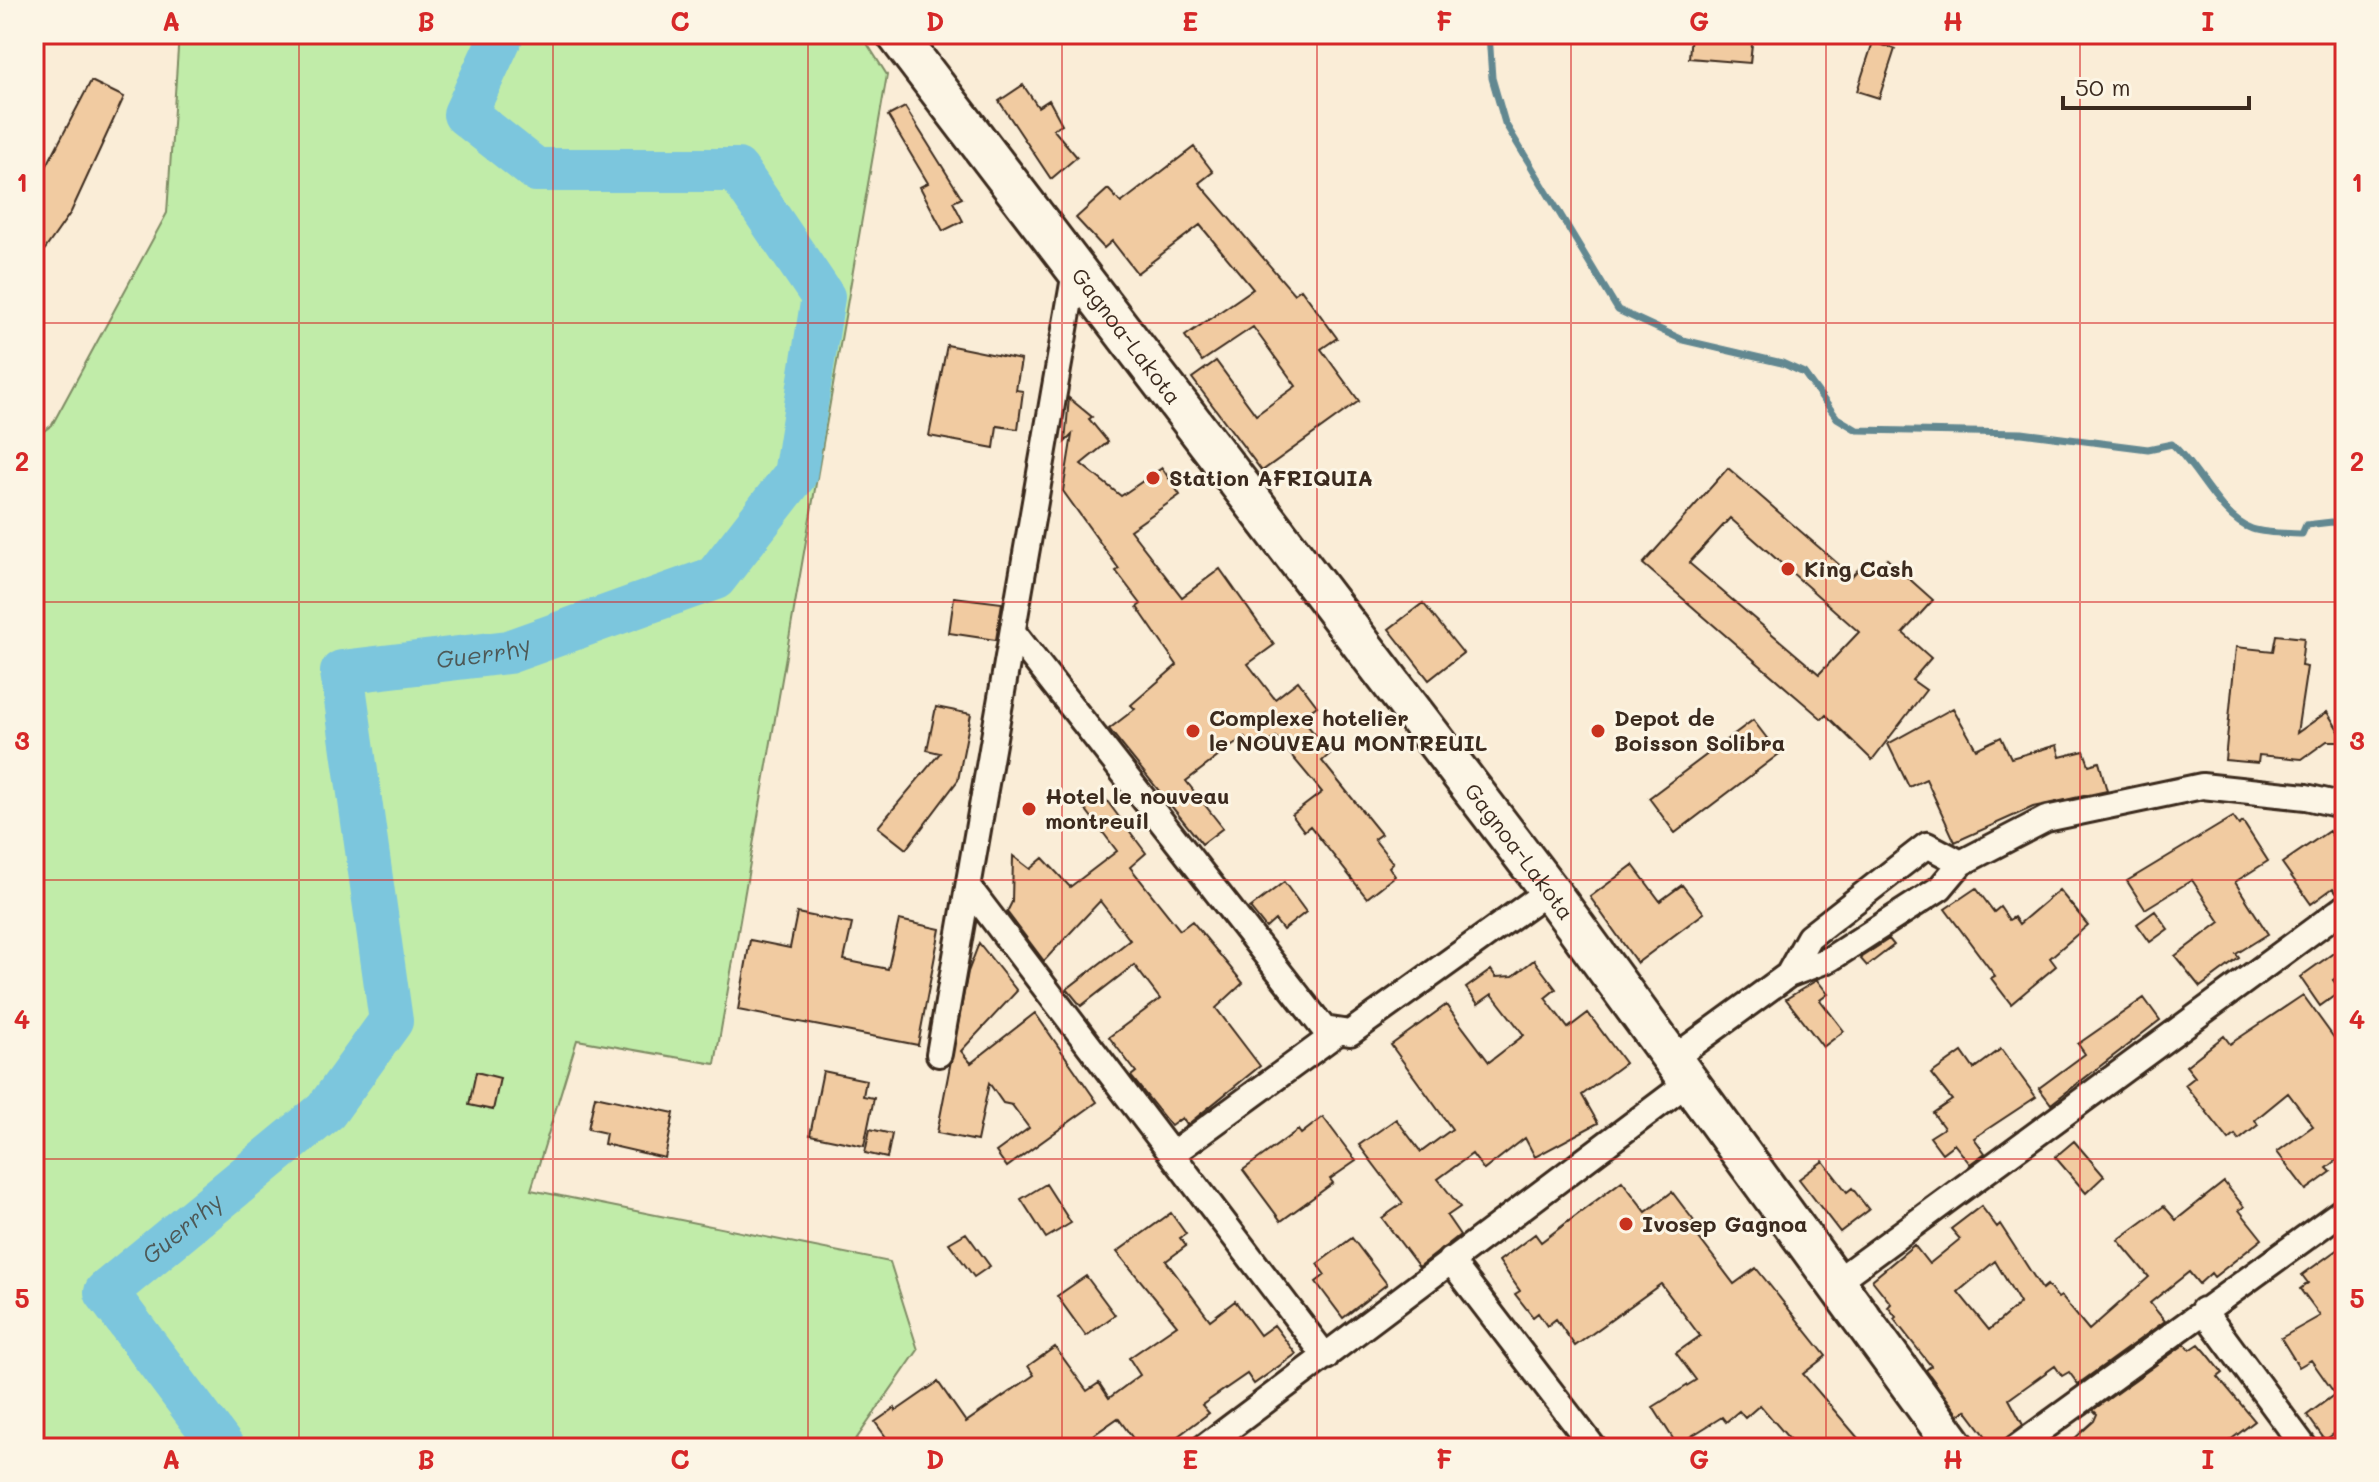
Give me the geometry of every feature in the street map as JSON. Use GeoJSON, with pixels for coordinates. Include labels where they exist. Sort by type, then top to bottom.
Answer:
{"type":"FeatureCollection","features":[{"type":"Feature","properties":{"kind":"main road","name":"Gagnoa-Lakota"},"geometry":{"type":"LineString","coordinates":[[896,34],[909,56],[1076,266],[1549,890],[1956,1448]]}},
{"type":"Feature","properties":{"kind":"street"},"geometry":{"type":"LineString","coordinates":[[939,1054],[1076,266]]}},
{"type":"Feature","properties":{"kind":"street"},"geometry":{"type":"LineString","coordinates":[[1013,632],[1324,1029],[1350,1033],[1549,890]]}},
{"type":"Feature","properties":{"kind":"street"},"geometry":{"type":"LineString","coordinates":[[1203,1448],[1450,1260],[1682,1070],[1788,975],[1843,951],[1940,888],[1961,863],[2046,819],[2202,786],[2306,797],[2345,806]]}},
{"type":"Feature","properties":{"kind":"street"},"geometry":{"type":"LineString","coordinates":[[1788,975],[1809,937],[1927,845],[1961,863]]}},
{"type":"Feature","properties":{"kind":"street"},"geometry":{"type":"LineString","coordinates":[[970,889],[1326,1357]]}},
{"type":"Feature","properties":{"kind":"street"},"geometry":{"type":"LineString","coordinates":[[1837,1281],[2345,907]]}},
{"type":"Feature","properties":{"kind":"street"},"geometry":{"type":"LineString","coordinates":[[1172,1154],[1337,1033]]}},
{"type":"Feature","properties":{"kind":"street"},"geometry":{"type":"LineString","coordinates":[[2016,1448],[2345,1209]]}},
{"type":"Feature","properties":{"kind":"street"},"geometry":{"type":"LineString","coordinates":[[1450,1260],[1594,1448]]}},
{"type":"Feature","properties":{"kind":"street"},"geometry":{"type":"LineString","coordinates":[[2203,1310],[2305,1448]]}},
{"type":"Feature","properties":{"kind":"green space"},"geometry":{"type":"Polygon","coordinates":[[[179,34],[861,34],[887,75],[715,1064],[577,1040],[531,1190],[890,1262],[918,1350],[850,1448],[34,1448],[34,438],[52,425],[167,213],[179,34]]]}},
{"type":"Feature","properties":{"kind":"building"},"geometry":{"type":"Polygon","coordinates":[[[1691,34],[1753,35],[1750,63],[1689,58],[1691,34]]]}},
{"type":"Feature","properties":{"kind":"building"},"geometry":{"type":"Polygon","coordinates":[[[1873,42],[1895,49],[1879,98],[1857,91],[1873,42]]]}},
{"type":"Feature","properties":{"kind":"building"},"geometry":{"type":"Polygon","coordinates":[[[91,81],[124,97],[71,212],[34,265],[34,190],[91,81]]]}},
{"type":"Feature","properties":{"kind":"building"},"geometry":{"type":"Polygon","coordinates":[[[1023,85],[1038,107],[1049,100],[1062,124],[1053,129],[1077,157],[1051,179],[999,101],[1023,85]]]}},
{"type":"Feature","properties":{"kind":"building"},"geometry":{"type":"Polygon","coordinates":[[[905,107],[962,198],[953,202],[963,221],[943,231],[920,187],[928,183],[888,116],[905,107]]]}},
{"type":"Feature","properties":{"kind":"building"},"geometry":{"type":"Polygon","coordinates":[[[1194,147],[1213,172],[1199,183],[1294,294],[1301,289],[1337,338],[1321,349],[1359,401],[1262,471],[1192,378],[1216,361],[1256,415],[1296,386],[1253,327],[1202,361],[1185,336],[1253,289],[1200,225],[1137,273],[1112,241],[1104,248],[1076,218],[1108,189],[1121,203],[1194,147]]]}},
{"type":"Feature","properties":{"kind":"building"},"geometry":{"type":"Polygon","coordinates":[[[947,345],[1021,360],[1016,390],[1023,391],[1018,429],[997,426],[994,448],[929,436],[947,345]]]}},
{"type":"Feature","properties":{"kind":"building"},"geometry":{"type":"Polygon","coordinates":[[[1069,398],[1092,417],[1089,419],[1108,442],[1081,464],[1121,496],[1162,468],[1180,495],[1130,530],[1182,597],[1220,569],[1274,645],[1248,664],[1275,699],[1298,681],[1317,706],[1301,718],[1331,753],[1322,761],[1381,834],[1374,839],[1393,863],[1389,867],[1395,876],[1367,898],[1310,826],[1304,831],[1292,815],[1322,792],[1276,737],[1255,753],[1244,737],[1186,781],[1223,828],[1202,844],[1109,729],[1135,709],[1131,705],[1177,665],[1137,607],[1141,604],[1116,571],[1119,569],[1063,491],[1072,435],[1065,442],[1069,398]]]}},
{"type":"Feature","properties":{"kind":"building"},"geometry":{"type":"Polygon","coordinates":[[[1728,468],[1852,576],[1867,560],[1878,569],[1887,559],[1933,600],[1903,633],[1931,658],[1912,680],[1926,690],[1872,760],[1826,715],[1822,719],[1643,564],[1728,468]],[[1730,518],[1689,563],[1819,674],[1859,632],[1730,518]]]}},
{"type":"Feature","properties":{"kind":"building"},"geometry":{"type":"Polygon","coordinates":[[[954,597],[1002,603],[996,640],[949,633],[954,597]]]}},
{"type":"Feature","properties":{"kind":"building"},"geometry":{"type":"Polygon","coordinates":[[[1423,603],[1463,653],[1429,680],[1389,629],[1423,603]]]}},
{"type":"Feature","properties":{"kind":"building"},"geometry":{"type":"Polygon","coordinates":[[[2276,635],[2304,638],[2301,666],[2307,667],[2297,733],[2327,712],[2345,741],[2327,741],[2302,759],[2259,755],[2258,763],[2225,760],[2236,647],[2273,651],[2276,635]]]}},
{"type":"Feature","properties":{"kind":"building"},"geometry":{"type":"Polygon","coordinates":[[[936,707],[971,714],[958,780],[906,849],[878,827],[940,753],[927,750],[936,707]]]}},
{"type":"Feature","properties":{"kind":"building"},"geometry":{"type":"Polygon","coordinates":[[[1953,708],[1976,749],[2001,737],[2011,758],[2057,745],[2060,757],[2084,751],[2089,765],[2099,762],[2107,791],[2033,807],[1955,842],[1926,779],[1909,787],[1888,744],[1953,708]]]}},
{"type":"Feature","properties":{"kind":"building"},"geometry":{"type":"Polygon","coordinates":[[[1753,720],[1779,754],[1675,833],[1649,798],[1753,720]]]}},
{"type":"Feature","properties":{"kind":"building"},"geometry":{"type":"Polygon","coordinates":[[[1101,793],[1146,853],[1130,867],[1180,930],[1192,921],[1243,983],[1216,1008],[1260,1066],[1187,1125],[1182,1118],[1171,1126],[1131,1076],[1136,1072],[1109,1037],[1160,999],[1134,965],[1081,1006],[1067,989],[1130,940],[1100,901],[1044,961],[1007,912],[1012,902],[1013,856],[1030,869],[1043,858],[1070,887],[1117,851],[1083,806],[1101,793]]]}},
{"type":"Feature","properties":{"kind":"building"},"geometry":{"type":"Polygon","coordinates":[[[2233,817],[2239,825],[2243,822],[2268,861],[2235,882],[2268,934],[2236,954],[2239,958],[2200,987],[2175,956],[2220,922],[2192,880],[2145,909],[2127,881],[2233,817]]]}},
{"type":"Feature","properties":{"kind":"building"},"geometry":{"type":"Polygon","coordinates":[[[2329,831],[2345,855],[2345,892],[2338,894],[2333,888],[2311,904],[2282,863],[2329,831]]]}},
{"type":"Feature","properties":{"kind":"building"},"geometry":{"type":"Polygon","coordinates":[[[1633,865],[1660,901],[1682,885],[1704,913],[1637,963],[1590,897],[1633,865]]]}},
{"type":"Feature","properties":{"kind":"building"},"geometry":{"type":"Polygon","coordinates":[[[1284,882],[1306,912],[1283,930],[1275,920],[1266,928],[1250,908],[1284,882]]]}},
{"type":"Feature","properties":{"kind":"building"},"geometry":{"type":"Polygon","coordinates":[[[1976,888],[1994,912],[2000,907],[2009,920],[2014,917],[2019,924],[2059,890],[2088,925],[2050,958],[2056,966],[2011,1004],[1991,978],[1995,976],[1945,909],[1976,888]]]}},
{"type":"Feature","properties":{"kind":"building"},"geometry":{"type":"Polygon","coordinates":[[[2155,911],[2168,929],[2150,942],[2137,924],[2155,911]]]}},
{"type":"Feature","properties":{"kind":"building"},"geometry":{"type":"Polygon","coordinates":[[[797,913],[852,924],[844,960],[888,969],[899,920],[940,929],[918,1045],[738,1010],[750,940],[790,948],[797,913]]]}},
{"type":"Feature","properties":{"kind":"building"},"geometry":{"type":"Polygon","coordinates":[[[1889,939],[1894,945],[1867,966],[1860,958],[1889,939]]]}},
{"type":"Feature","properties":{"kind":"building"},"geometry":{"type":"Polygon","coordinates":[[[979,943],[1017,991],[961,1051],[971,1063],[1035,1013],[1097,1102],[1007,1167],[996,1152],[1029,1128],[1012,1105],[1003,1103],[989,1083],[977,1141],[937,1133],[968,972],[979,943]]]}},
{"type":"Feature","properties":{"kind":"building"},"geometry":{"type":"Polygon","coordinates":[[[2335,952],[2345,967],[2345,971],[2333,980],[2341,991],[2320,1006],[2300,977],[2335,952]]]}},
{"type":"Feature","properties":{"kind":"building"},"geometry":{"type":"Polygon","coordinates":[[[1534,960],[1556,989],[1545,998],[1568,1028],[1588,1013],[1625,1063],[1582,1095],[1598,1123],[1535,1157],[1525,1138],[1484,1170],[1472,1154],[1438,1179],[1460,1207],[1447,1216],[1460,1235],[1419,1267],[1382,1218],[1403,1203],[1359,1145],[1396,1119],[1421,1152],[1452,1129],[1391,1045],[1446,1005],[1489,1062],[1524,1035],[1492,994],[1478,1004],[1466,988],[1491,970],[1496,977],[1513,976],[1534,960]]]}},
{"type":"Feature","properties":{"kind":"building"},"geometry":{"type":"Polygon","coordinates":[[[1817,980],[1828,994],[1820,1000],[1844,1031],[1823,1047],[1786,999],[1817,980]]]}},
{"type":"Feature","properties":{"kind":"building"},"geometry":{"type":"Polygon","coordinates":[[[2303,995],[2345,1053],[2345,1154],[2327,1168],[2331,1172],[2306,1190],[2277,1152],[2313,1126],[2288,1093],[2255,1120],[2258,1125],[2239,1140],[2235,1135],[2229,1140],[2185,1085],[2195,1077],[2186,1066],[2224,1036],[2230,1044],[2303,995]]]}},
{"type":"Feature","properties":{"kind":"building"},"geometry":{"type":"Polygon","coordinates":[[[2144,998],[2160,1020],[2051,1104],[2039,1088],[2085,1054],[2078,1044],[2144,998]]]}},
{"type":"Feature","properties":{"kind":"building"},"geometry":{"type":"Polygon","coordinates":[[[2001,1049],[2036,1097],[1974,1138],[1985,1153],[1970,1164],[1954,1144],[1942,1153],[1930,1137],[1944,1128],[1933,1113],[1952,1100],[1931,1074],[1962,1052],[1974,1069],[2001,1049]]]}},
{"type":"Feature","properties":{"kind":"building"},"geometry":{"type":"Polygon","coordinates":[[[823,1071],[866,1080],[863,1096],[874,1098],[864,1146],[810,1135],[823,1071]]]}},
{"type":"Feature","properties":{"kind":"building"},"geometry":{"type":"Polygon","coordinates":[[[476,1072],[500,1078],[493,1110],[469,1105],[476,1072]]]}},
{"type":"Feature","properties":{"kind":"building"},"geometry":{"type":"Polygon","coordinates":[[[595,1096],[674,1113],[665,1158],[604,1144],[606,1133],[588,1129],[595,1096]]]}},
{"type":"Feature","properties":{"kind":"building"},"geometry":{"type":"Polygon","coordinates":[[[1323,1117],[1356,1161],[1330,1179],[1333,1183],[1281,1221],[1243,1170],[1298,1130],[1301,1134],[1323,1117]]]}},
{"type":"Feature","properties":{"kind":"building"},"geometry":{"type":"Polygon","coordinates":[[[870,1129],[892,1134],[887,1158],[865,1153],[870,1129]]]}},
{"type":"Feature","properties":{"kind":"building"},"geometry":{"type":"Polygon","coordinates":[[[2074,1141],[2104,1176],[2086,1193],[2055,1157],[2074,1141]]]}},
{"type":"Feature","properties":{"kind":"building"},"geometry":{"type":"Polygon","coordinates":[[[1823,1161],[1847,1192],[1852,1188],[1869,1210],[1840,1232],[1799,1179],[1823,1161]]]}},
{"type":"Feature","properties":{"kind":"building"},"geometry":{"type":"Polygon","coordinates":[[[1622,1181],[1646,1212],[1672,1192],[1694,1221],[1689,1225],[1734,1284],[1756,1268],[1826,1356],[1803,1374],[1858,1438],[1847,1448],[1797,1448],[1760,1405],[1745,1418],[1739,1411],[1726,1422],[1722,1417],[1677,1445],[1653,1407],[1696,1380],[1676,1353],[1700,1336],[1661,1284],[1575,1346],[1556,1319],[1547,1326],[1538,1313],[1533,1317],[1515,1294],[1520,1291],[1499,1261],[1535,1234],[1541,1242],[1622,1181]]]}},
{"type":"Feature","properties":{"kind":"building"},"geometry":{"type":"Polygon","coordinates":[[[2224,1182],[2244,1207],[2239,1210],[2262,1239],[2214,1277],[2211,1273],[2199,1284],[2189,1272],[2150,1303],[2165,1321],[2078,1384],[2069,1372],[2062,1376],[2055,1366],[2009,1399],[2023,1425],[1994,1447],[1966,1410],[1959,1415],[1926,1370],[1931,1366],[1894,1319],[1896,1317],[1888,1307],[1891,1304],[1872,1280],[1914,1245],[1929,1264],[1960,1239],[1951,1229],[1981,1206],[1997,1227],[2000,1224],[2042,1289],[2047,1285],[2058,1298],[2061,1296],[2089,1330],[2149,1277],[2118,1240],[2164,1206],[2176,1220],[2224,1182]],[[1995,1261],[1958,1292],[1989,1330],[2020,1303],[1995,1261]]]}},
{"type":"Feature","properties":{"kind":"building"},"geometry":{"type":"Polygon","coordinates":[[[1046,1184],[1071,1223],[1046,1238],[1021,1199],[1046,1184]]]}},
{"type":"Feature","properties":{"kind":"building"},"geometry":{"type":"Polygon","coordinates":[[[1171,1213],[1186,1234],[1180,1238],[1186,1246],[1166,1261],[1210,1320],[1235,1301],[1260,1335],[1274,1325],[1296,1354],[1254,1384],[1247,1374],[1202,1405],[1209,1413],[1162,1448],[1140,1448],[1118,1418],[1075,1448],[894,1448],[875,1422],[895,1408],[896,1411],[938,1382],[966,1422],[1034,1375],[1028,1366],[1055,1347],[1087,1391],[1099,1383],[1109,1398],[1140,1375],[1129,1358],[1177,1325],[1117,1252],[1171,1213]]]}},
{"type":"Feature","properties":{"kind":"building"},"geometry":{"type":"Polygon","coordinates":[[[966,1233],[990,1266],[974,1277],[949,1243],[966,1233]]]}},
{"type":"Feature","properties":{"kind":"building"},"geometry":{"type":"Polygon","coordinates":[[[1352,1238],[1387,1284],[1343,1318],[1316,1282],[1325,1275],[1317,1264],[1352,1238]]]}},
{"type":"Feature","properties":{"kind":"building"},"geometry":{"type":"Polygon","coordinates":[[[2345,1244],[2345,1426],[2325,1440],[2307,1415],[2335,1394],[2311,1360],[2299,1367],[2281,1338],[2320,1316],[2300,1289],[2308,1283],[2302,1275],[2345,1244]]]}},
{"type":"Feature","properties":{"kind":"building"},"geometry":{"type":"Polygon","coordinates":[[[1086,1276],[1115,1315],[1086,1336],[1057,1296],[1086,1276]]]}},
{"type":"Feature","properties":{"kind":"building"},"geometry":{"type":"Polygon","coordinates":[[[2185,1344],[2190,1350],[2199,1344],[2223,1373],[2218,1377],[2255,1421],[2220,1448],[2064,1448],[2094,1421],[2097,1414],[2093,1410],[2185,1344]]]}},
{"type":"Feature","properties":{"kind":"waterway","name":"Guerrhy"},"geometry":{"type":"LineString","coordinates":[[223,1448],[106,1292],[326,1111],[391,1021],[342,672],[508,652],[715,578],[795,475],[823,297],[737,170],[536,170],[465,114],[502,34]]}},
{"type":"Feature","properties":{"kind":"waterway"},"geometry":{"type":"LineString","coordinates":[[1489,34],[1492,78],[1505,123],[1618,310],[1683,340],[1782,363],[1804,373],[1837,418],[1857,430],[2022,433],[2148,449],[2172,444],[2219,503],[2240,523],[2252,529],[2302,534],[2306,525],[2332,522],[2345,526]]}},
{"type":"Feature","properties":{"kind":"place","name":"Station AFRIQUIA"},"geometry":{"type":"Point","coordinates":[1153,478]}},
{"type":"Feature","properties":{"kind":"place","name":"King Cash"},"geometry":{"type":"Point","coordinates":[1788,569]}},
{"type":"Feature","properties":{"kind":"place","name":"Complexe hotelier le NOUVEAU MONTREUIL"},"geometry":{"type":"Point","coordinates":[1193,731]}},
{"type":"Feature","properties":{"kind":"place","name":"Depot de Boisson Solibra"},"geometry":{"type":"Point","coordinates":[1598,731]}},
{"type":"Feature","properties":{"kind":"place","name":"Hotel le nouveau montreuil"},"geometry":{"type":"Point","coordinates":[1029,809]}},
{"type":"Feature","properties":{"kind":"place","name":"Ivosep Gagnoa"},"geometry":{"type":"Point","coordinates":[1626,1224]}}]}
